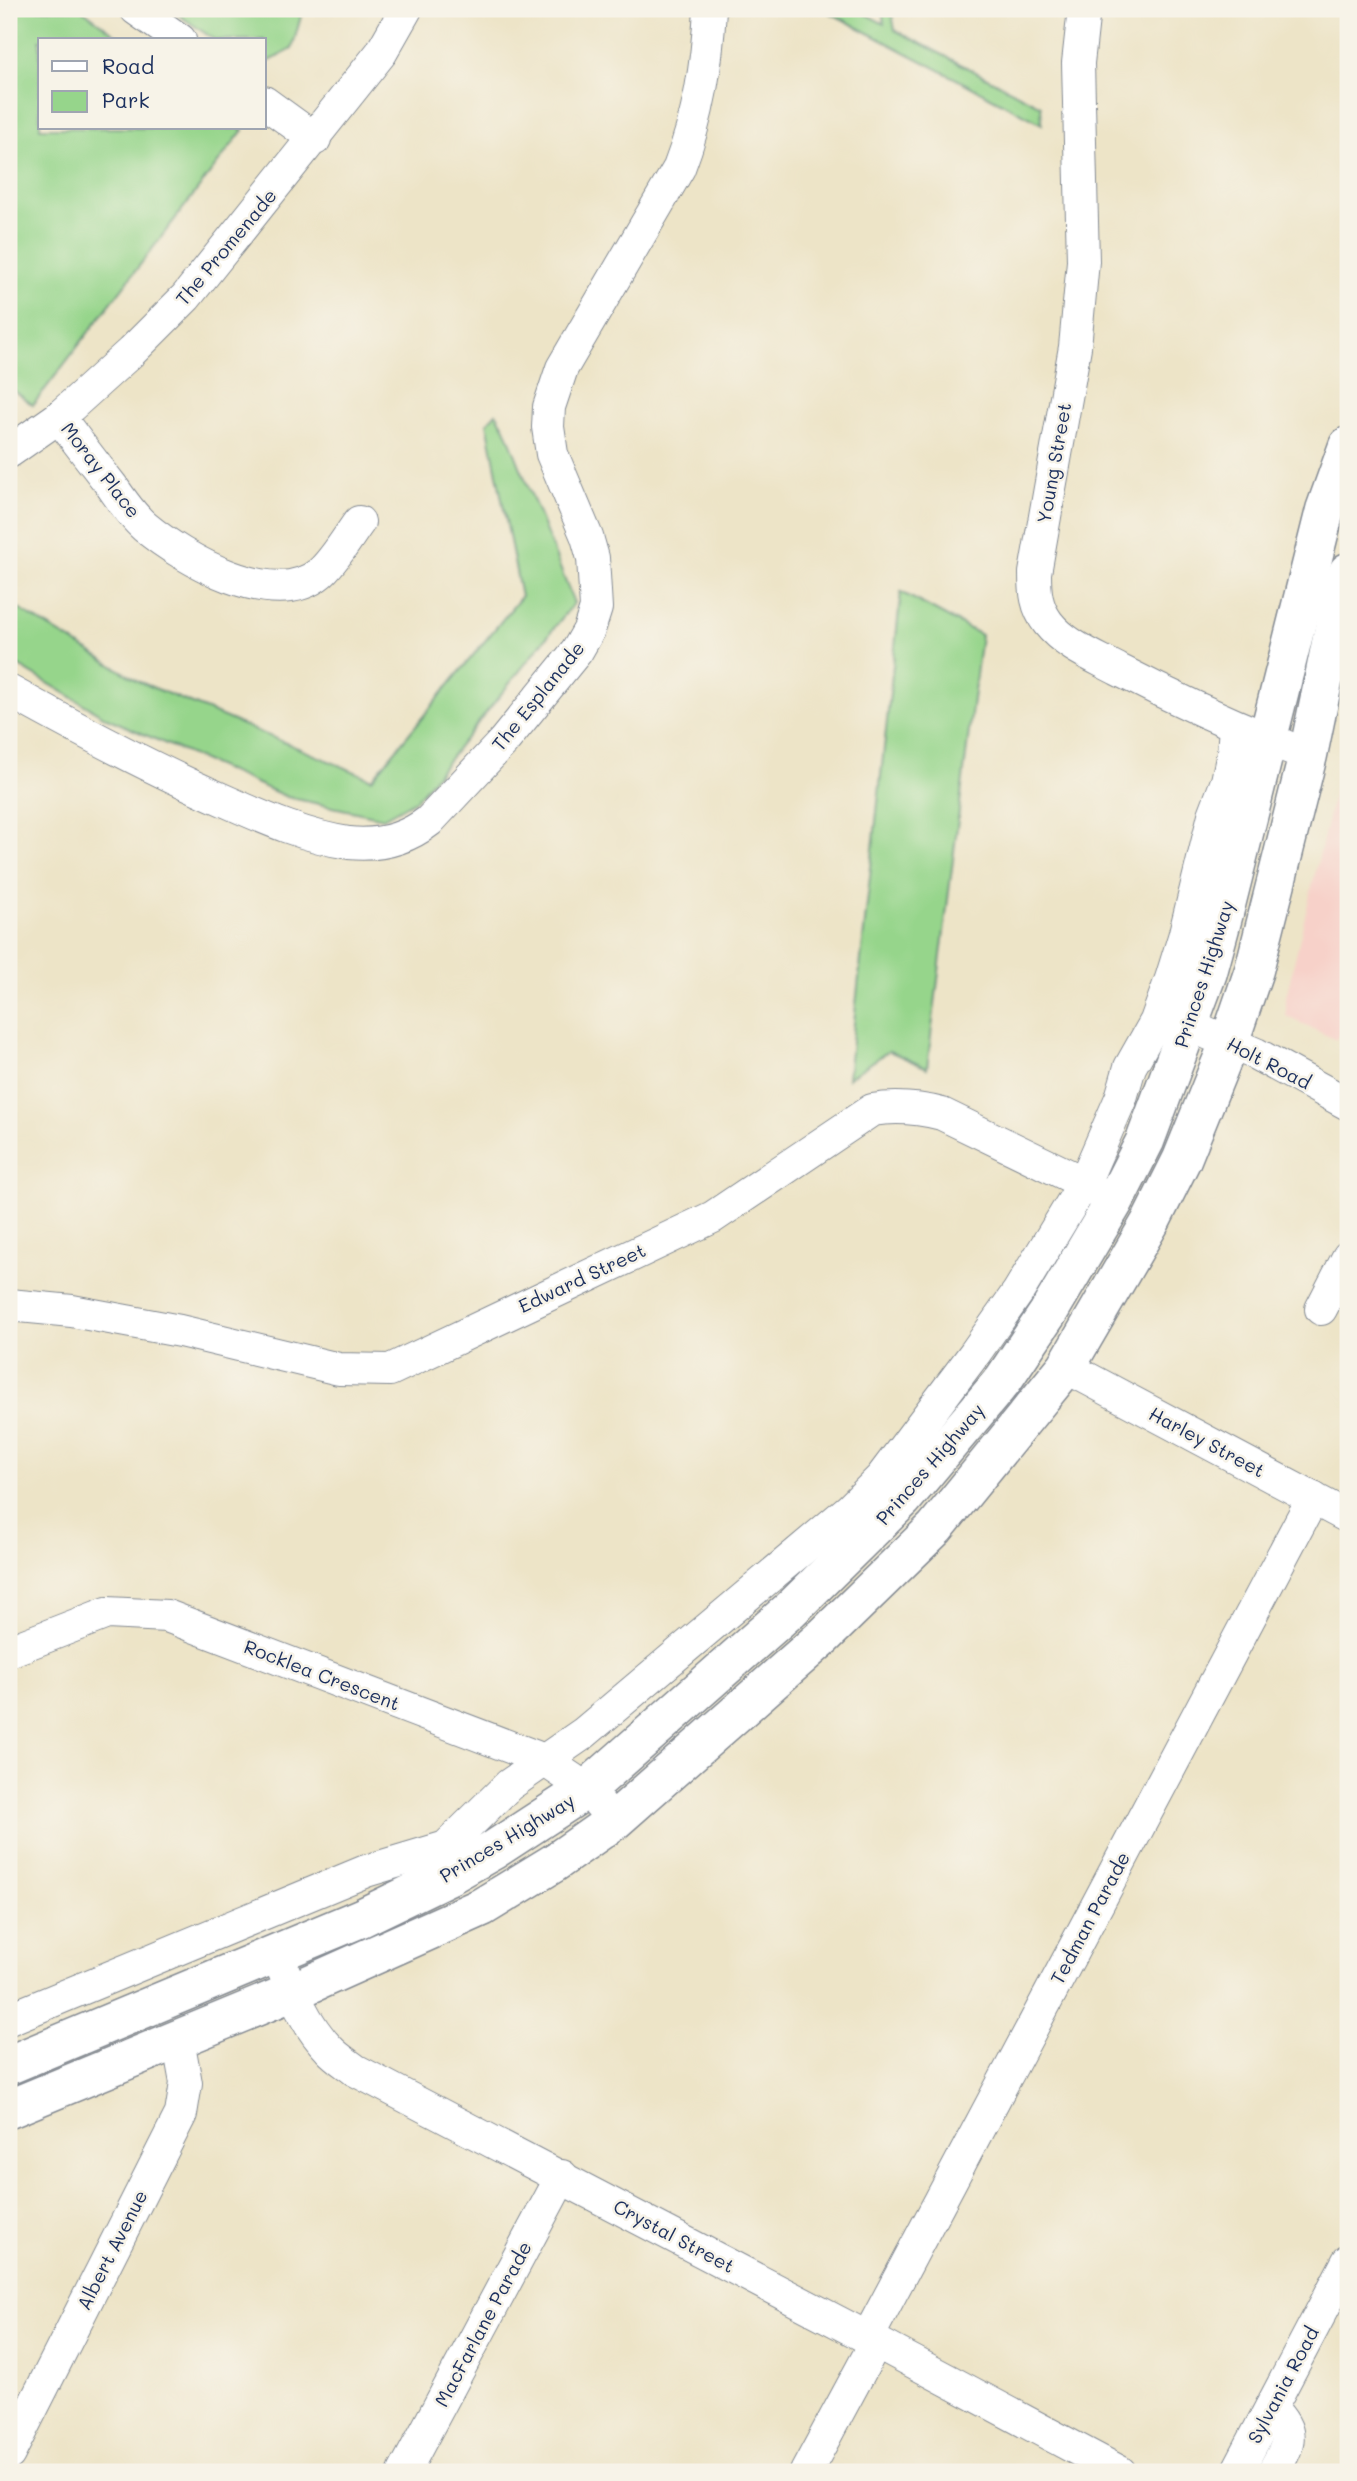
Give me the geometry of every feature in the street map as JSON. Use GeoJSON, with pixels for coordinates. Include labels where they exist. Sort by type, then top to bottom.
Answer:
{"type":"FeatureCollection","features":[{"type":"Feature","properties":{"kind":"highway","name":"Princes Highway"},"geometry":{"type":"LineString","coordinates":[[9,2065],[361,1918],[450,1875],[528,1830],[587,1789],[791,1609],[903,1499],[1003,1380],[1048,1313],[1099,1193],[1145,1141],[1189,1025],[1208,972],[1224,913],[1251,733],[1348,446]]}},
{"type":"Feature","properties":{"kind":"highway"},"geometry":{"type":"LineString","coordinates":[[9,2109],[292,1992],[482,1908],[554,1863],[614,1821],[824,1636],[935,1528],[1066,1367],[1157,1209],[1182,1159],[1229,1042],[1257,958],[1308,755],[1348,572]]}},
{"type":"Feature","properties":{"kind":"street"},"geometry":{"type":"LineString","coordinates":[[136,9],[177,38]]}},
{"type":"Feature","properties":{"kind":"street","name":"The Promenade"},"geometry":{"type":"LineString","coordinates":[[9,452],[59,417],[131,352],[186,297],[381,53],[406,9]]}},
{"type":"Feature","properties":{"kind":"street","name":"The Esplanade"},"geometry":{"type":"LineString","coordinates":[[9,691],[174,779],[285,826],[349,843],[379,843],[408,835],[429,821],[503,742],[577,651],[589,630],[596,608],[593,558],[587,537],[552,454],[548,428],[549,407],[562,368],[678,169],[691,135],[708,60],[710,9]]}},
{"type":"Feature","properties":{"kind":"street","name":"Young Street"},"geometry":{"type":"LineString","coordinates":[[1084,9],[1078,63],[1083,261],[1075,347],[1035,573],[1035,595],[1040,610],[1062,637],[1124,672],[1251,733],[1308,755]]}},
{"type":"Feature","properties":{"kind":"street"},"geometry":{"type":"LineString","coordinates":[[266,103],[314,139]]}},
{"type":"Feature","properties":{"kind":"street","name":"Moray Place"},"geometry":{"type":"LineString","coordinates":[[59,417],[128,509],[144,526],[198,562],[254,584],[296,593],[320,573],[359,522]]}},
{"type":"Feature","properties":{"kind":"street","name":"Princes Highway"},"geometry":{"type":"LineString","coordinates":[[9,2019],[366,1871],[446,1847],[509,1785],[584,1734],[850,1509],[881,1478],[1018,1292],[1099,1193],[1130,1067],[1156,1021],[1171,979],[1233,753],[1251,733]]}},
{"type":"Feature","properties":{"kind":"street","name":"Holt Road"},"geometry":{"type":"LineString","coordinates":[[1189,1025],[1256,1054],[1348,1104]]}},
{"type":"Feature","properties":{"kind":"street","name":"Edward Street"},"geometry":{"type":"LineString","coordinates":[[9,1305],[72,1311],[180,1331],[339,1369],[390,1370],[713,1217],[872,1110],[904,1107],[942,1114],[1099,1193]]}},
{"type":"Feature","properties":{"kind":"street"},"geometry":{"type":"LineString","coordinates":[[1321,1309],[1348,1257]]}},
{"type":"Feature","properties":{"kind":"street","name":"Harley Street"},"geometry":{"type":"LineString","coordinates":[[1066,1367],[1348,1517]]}},
{"type":"Feature","properties":{"kind":"street","name":"Tedman Parade"},"geometry":{"type":"LineString","coordinates":[[806,2472],[872,2339],[1313,1498]]}},
{"type":"Feature","properties":{"kind":"street","name":"Rocklea Crescent"},"geometry":{"type":"LineString","coordinates":[[9,1651],[107,1613],[167,1616],[544,1760],[587,1789],[614,1821]]}},
{"type":"Feature","properties":{"kind":"street","name":"Crystal Street"},"geometry":{"type":"LineString","coordinates":[[276,1952],[292,1992],[313,2029],[330,2050],[355,2070],[562,2176],[1120,2472]]}},
{"type":"Feature","properties":{"kind":"street"},"geometry":{"type":"LineString","coordinates":[[166,1953],[180,1992]]}},
{"type":"Feature","properties":{"kind":"street"},"geometry":{"type":"LineString","coordinates":[[112,1976],[125,2016]]}},
{"type":"Feature","properties":{"kind":"street","name":"Albert Avenue"},"geometry":{"type":"LineString","coordinates":[[9,2454],[181,2114],[186,2083],[178,2039]]}},
{"type":"Feature","properties":{"kind":"street","name":"MacFarlane Parade"},"geometry":{"type":"LineString","coordinates":[[404,2472],[562,2176]]}},
{"type":"Feature","properties":{"kind":"street","name":"Sylvania Road"},"geometry":{"type":"LineString","coordinates":[[1237,2472],[1348,2261]]}},
{"type":"Feature","properties":{"kind":"street"},"geometry":{"type":"LineString","coordinates":[[1271,2408],[1286,2423],[1289,2435],[1284,2454],[1273,2472]]}},
{"type":"Feature","properties":{"kind":"shaded area"},"geometry":{"type":"Polygon","coordinates":[[[1348,733],[1348,1017],[1336,1040],[1286,1016],[1286,997],[1348,733]]]}},
{"type":"Feature","properties":{"kind":"green space"},"geometry":{"type":"Polygon","coordinates":[[[9,9],[81,9],[120,38],[38,38],[38,130],[243,130],[33,405],[9,387],[9,9]]]}},
{"type":"Feature","properties":{"kind":"green space"},"geometry":{"type":"Polygon","coordinates":[[[170,9],[303,9],[292,49],[266,63],[266,38],[212,38],[170,9]]]}},
{"type":"Feature","properties":{"kind":"green space"},"geometry":{"type":"Polygon","coordinates":[[[823,9],[856,9],[884,24],[882,9],[891,9],[895,30],[1041,106],[1042,124],[823,9]]]}},
{"type":"Feature","properties":{"kind":"green space"},"geometry":{"type":"Polygon","coordinates":[[[496,413],[505,428],[574,603],[417,799],[383,818],[287,797],[107,718],[9,660],[9,603],[140,682],[372,779],[521,597],[487,423],[496,413]]]}},
{"type":"Feature","properties":{"kind":"green space"},"geometry":{"type":"Polygon","coordinates":[[[901,592],[981,635],[927,1068],[889,1051],[848,1078],[901,592]]]}}]}
